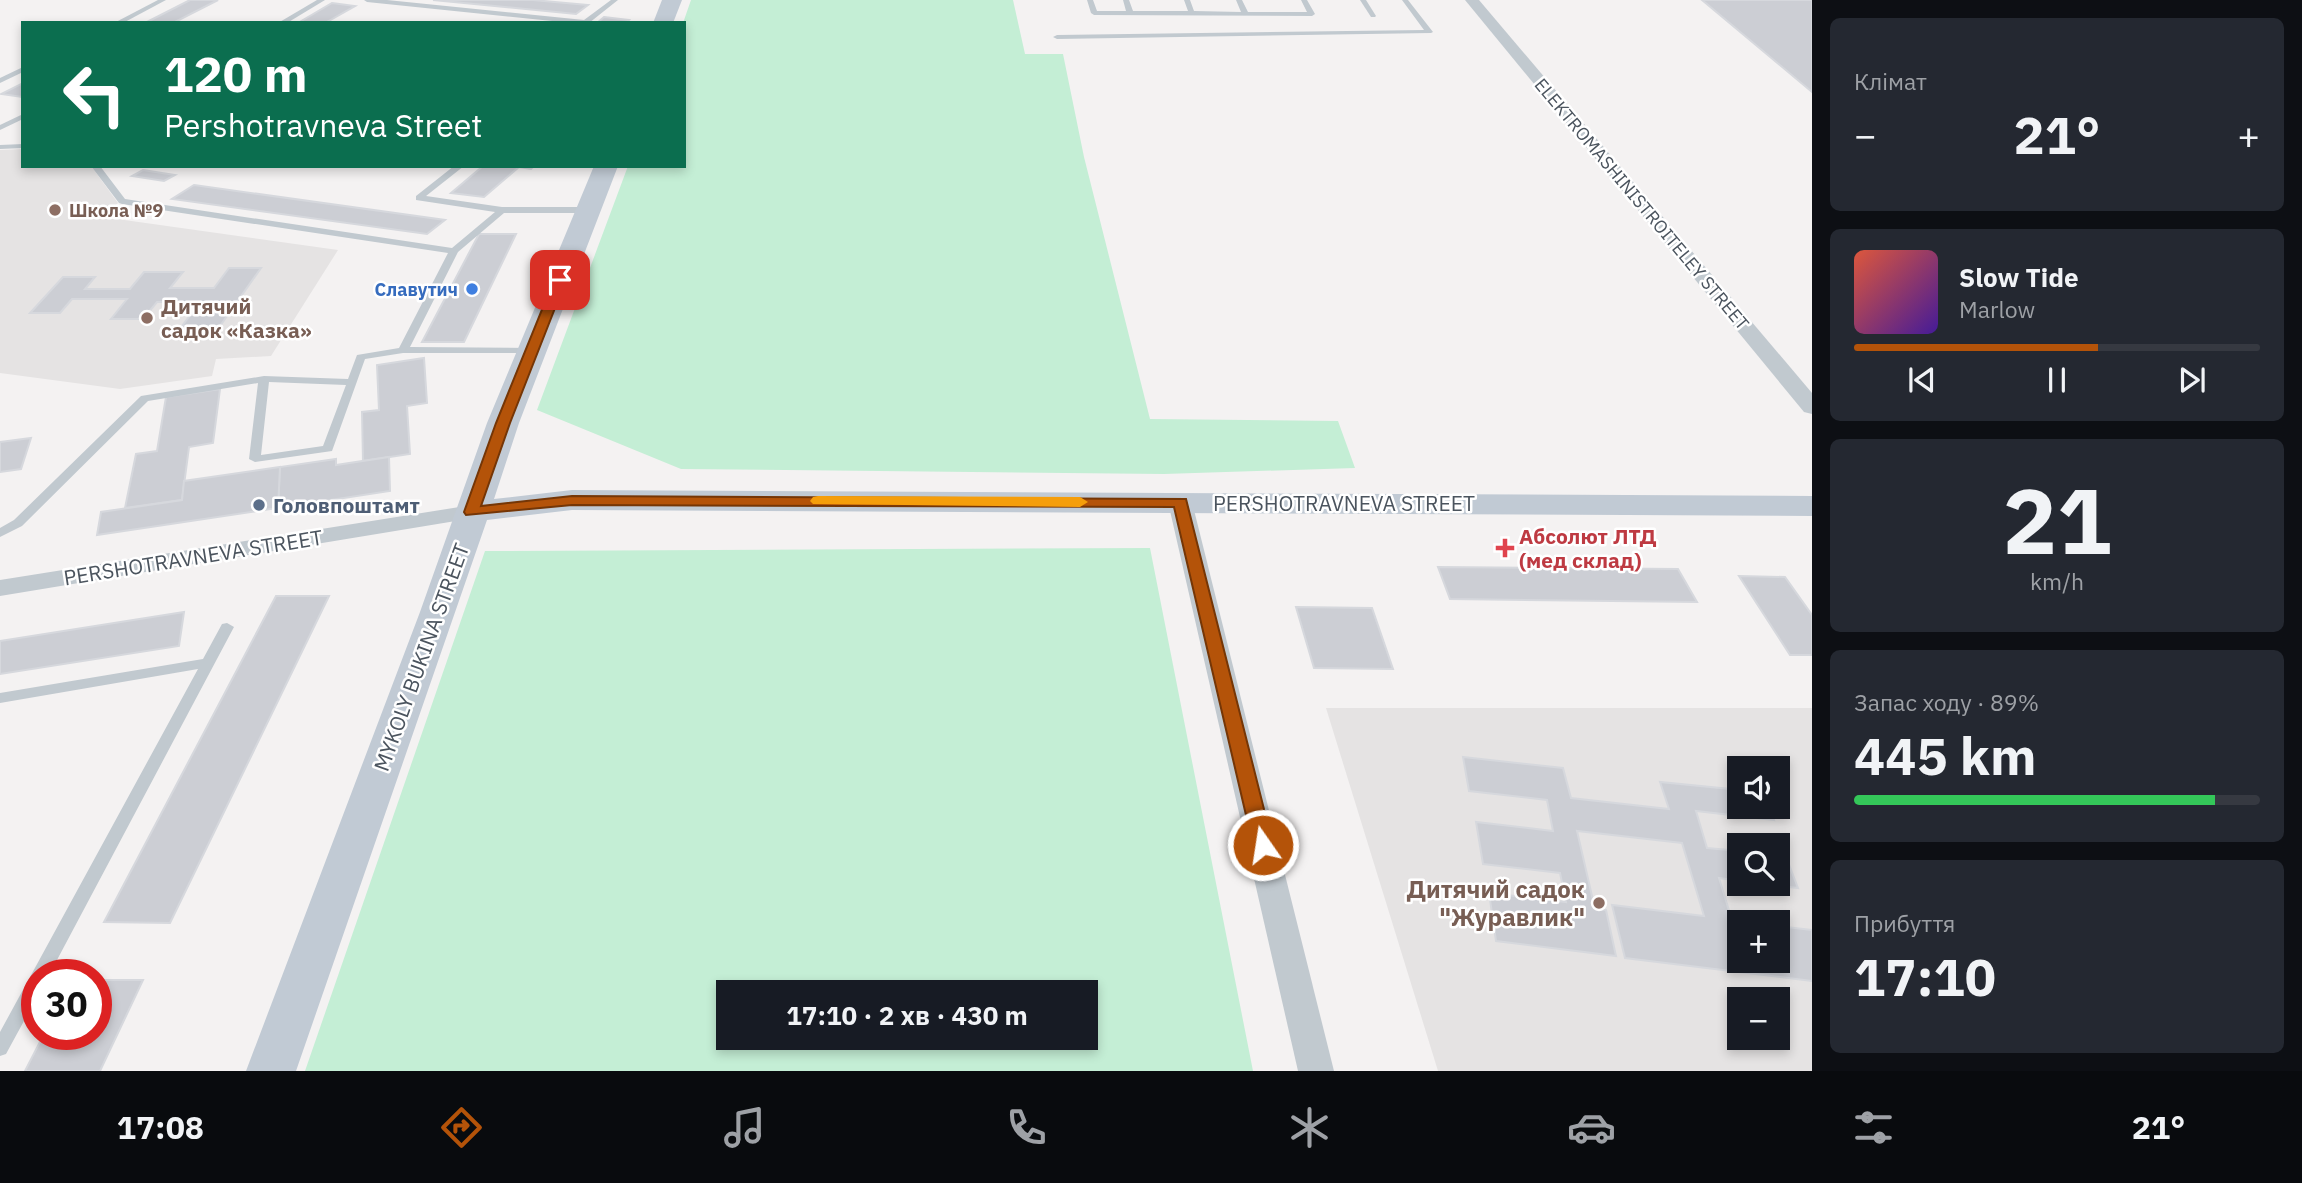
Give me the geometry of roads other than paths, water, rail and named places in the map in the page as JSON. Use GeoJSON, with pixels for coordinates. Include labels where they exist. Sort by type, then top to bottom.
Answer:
{"type":"FeatureCollection","features":[{"type":"Feature","properties":{"kind":"street"},"geometry":{"type":"LineString","coordinates":[[664,21],[672,0]]}},
{"type":"Feature","properties":{"kind":"street","name":"ELEKTROMASHINISTROITELEY STREET"},"geometry":{"type":"LineString","coordinates":[[1472,0],[1812,407]]}},
{"type":"Feature","properties":{"kind":"street","name":"MYKOLY BUKINA STREET"},"geometry":{"type":"LineString","coordinates":[[271,1071],[439,612],[472,512],[532,351],[605,168]]}},
{"type":"Feature","properties":{"kind":"street","name":"PERSHOTRAVNEVA STREET"},"geometry":{"type":"LineString","coordinates":[[0,588],[472,512],[572,500],[1812,506]]}},
{"type":"Feature","properties":{"kind":"street"},"geometry":{"type":"LineString","coordinates":[[1180,502],[1316,1071]]}},
{"type":"Feature","properties":{"kind":"lane"},"geometry":{"type":"LineString","coordinates":[[121,21],[163,0]]}},
{"type":"Feature","properties":{"kind":"lane"},"geometry":{"type":"LineString","coordinates":[[285,21],[322,0]]}},
{"type":"Feature","properties":{"kind":"lane"},"geometry":{"type":"LineString","coordinates":[[367,0],[575,21]]}},
{"type":"Feature","properties":{"kind":"lane"},"geometry":{"type":"LineString","coordinates":[[586,21],[615,0]]}},
{"type":"Feature","properties":{"kind":"lane"},"geometry":{"type":"LineString","coordinates":[[1090,0],[1094,13],[1312,14],[1304,0]]}},
{"type":"Feature","properties":{"kind":"lane"},"geometry":{"type":"LineString","coordinates":[[1126,0],[1130,13]]}},
{"type":"Feature","properties":{"kind":"lane"},"geometry":{"type":"LineString","coordinates":[[1187,0],[1192,14]]}},
{"type":"Feature","properties":{"kind":"lane"},"geometry":{"type":"LineString","coordinates":[[1239,0],[1246,14]]}},
{"type":"Feature","properties":{"kind":"lane"},"geometry":{"type":"LineString","coordinates":[[1363,0],[1373,16]]}},
{"type":"Feature","properties":{"kind":"lane"},"geometry":{"type":"LineString","coordinates":[[1057,37],[1429,32],[1405,0]]}},
{"type":"Feature","properties":{"kind":"lane"},"geometry":{"type":"LineString","coordinates":[[0,81],[21,70]]}},
{"type":"Feature","properties":{"kind":"lane"},"geometry":{"type":"LineString","coordinates":[[0,128],[21,117]]}},
{"type":"Feature","properties":{"kind":"lane"},"geometry":{"type":"LineString","coordinates":[[0,147],[21,146]]}},
{"type":"Feature","properties":{"kind":"lane"},"geometry":{"type":"LineString","coordinates":[[97,168],[122,201],[454,251]]}},
{"type":"Feature","properties":{"kind":"lane"},"geometry":{"type":"LineString","coordinates":[[457,168],[419,198],[502,210],[588,210]]}},
{"type":"Feature","properties":{"kind":"lane"},"geometry":{"type":"LineString","coordinates":[[403,351],[454,251],[502,210]]}},
{"type":"Feature","properties":{"kind":"lane"},"geometry":{"type":"LineString","coordinates":[[264,379],[255,459],[328,449],[362,357],[403,351],[532,351]]}},
{"type":"Feature","properties":{"kind":"lane"},"geometry":{"type":"LineString","coordinates":[[0,533],[18,523],[145,398],[264,379],[352,383]]}},
{"type":"Feature","properties":{"kind":"lane"},"geometry":{"type":"LineString","coordinates":[[49,959],[228,627]]}},
{"type":"Feature","properties":{"kind":"lane"},"geometry":{"type":"LineString","coordinates":[[0,698],[207,663]]}},
{"type":"Feature","properties":{"kind":"lane"},"geometry":{"type":"LineString","coordinates":[[0,1049],[21,1010]]}},
{"type":"Feature","properties":{"kind":"place","name":"Школа №9"},"geometry":{"type":"Point","coordinates":[55,210]}},
{"type":"Feature","properties":{"kind":"place","name":"Славутич"},"geometry":{"type":"Point","coordinates":[472,289]}},
{"type":"Feature","properties":{"kind":"place","name":"Дитячий садок «Казка»"},"geometry":{"type":"Point","coordinates":[147,318]}},
{"type":"Feature","properties":{"kind":"place","name":"Головпоштамт"},"geometry":{"type":"Point","coordinates":[259,505]}},
{"type":"Feature","properties":{"kind":"place","name":"Абсолют ЛТД (мед склад)"},"geometry":{"type":"Point","coordinates":[1505,548]}},
{"type":"Feature","properties":{"kind":"place","name":"Дитячий садок \"Журавлик\""},"geometry":{"type":"Point","coordinates":[1599,903]}}]}
